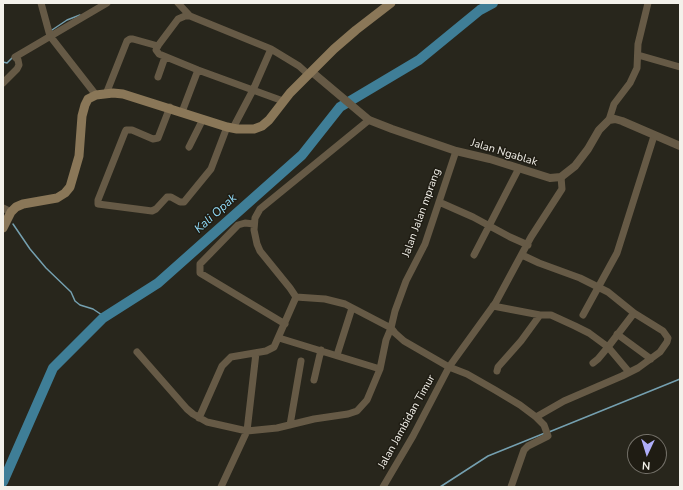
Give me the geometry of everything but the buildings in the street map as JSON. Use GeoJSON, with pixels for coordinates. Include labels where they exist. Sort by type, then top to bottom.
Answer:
{"type":"FeatureCollection","features":[{"type":"Feature","properties":{"kind":"main road"},"geometry":{"type":"LineString","coordinates":[[3,228],[7,210],[23,204],[57,198],[65,193],[70,187],[79,156],[82,116],[88,99],[96,95],[123,94],[170,107],[230,127],[254,129],[262,126],[269,120],[283,101],[334,49],[391,3]]}},
{"type":"Feature","properties":{"kind":"street"},"geometry":{"type":"LineString","coordinates":[[40,3],[50,36],[96,95]]}},
{"type":"Feature","properties":{"kind":"street"},"geometry":{"type":"LineString","coordinates":[[3,83],[14,74],[19,66],[18,60],[15,57],[107,3]]}},
{"type":"Feature","properties":{"kind":"street"},"geometry":{"type":"LineString","coordinates":[[178,3],[190,16],[271,49],[311,74]]}},
{"type":"Feature","properties":{"kind":"street"},"geometry":{"type":"LineString","coordinates":[[561,177],[575,166],[588,149],[598,130],[609,120],[614,104],[630,83],[637,68],[638,44],[646,4]]}},
{"type":"Feature","properties":{"kind":"street"},"geometry":{"type":"LineString","coordinates":[[190,16],[185,16],[178,19],[158,46],[156,50],[157,52],[198,70],[283,101]]}},
{"type":"Feature","properties":{"kind":"street"},"geometry":{"type":"LineString","coordinates":[[106,94],[127,41],[133,39],[158,46]]}},
{"type":"Feature","properties":{"kind":"street"},"geometry":{"type":"LineString","coordinates":[[170,107],[158,138],[153,139],[132,130],[126,130],[98,200],[98,204],[152,211],[156,209],[167,197],[184,202],[213,165],[230,127],[253,90],[271,49]]}},
{"type":"Feature","properties":{"kind":"street"},"geometry":{"type":"LineString","coordinates":[[638,55],[680,67]]}},
{"type":"Feature","properties":{"kind":"street"},"geometry":{"type":"LineString","coordinates":[[158,77],[166,57]]}},
{"type":"Feature","properties":{"kind":"street"},"geometry":{"type":"LineString","coordinates":[[182,112],[198,70]]}},
{"type":"Feature","properties":{"kind":"street","name":"Jalan Ngablak"},"geometry":{"type":"LineString","coordinates":[[311,74],[334,90],[369,120],[456,151],[490,159],[544,177],[561,177]]}},
{"type":"Feature","properties":{"kind":"street"},"geometry":{"type":"LineString","coordinates":[[189,147],[203,119]]}},
{"type":"Feature","properties":{"kind":"street"},"geometry":{"type":"LineString","coordinates":[[609,120],[615,119],[622,121],[680,146]]}},
{"type":"Feature","properties":{"kind":"street"},"geometry":{"type":"LineString","coordinates":[[369,120],[260,209],[255,218],[254,236],[260,251],[296,298],[330,300],[352,308],[391,328],[404,340],[449,367],[467,374],[495,390],[536,417],[544,425],[548,433],[547,437],[528,446],[524,450],[512,487]]}},
{"type":"Feature","properties":{"kind":"street"},"geometry":{"type":"LineString","coordinates":[[583,315],[617,253],[654,136]]}},
{"type":"Feature","properties":{"kind":"street","name":"Jalan Jalan mprang"},"geometry":{"type":"LineString","coordinates":[[199,418],[207,422],[246,431],[264,430],[357,411],[367,400],[380,369],[386,340],[391,328],[395,311],[424,244],[456,151]]}},
{"type":"Feature","properties":{"kind":"street"},"geometry":{"type":"LineString","coordinates":[[474,255],[519,168]]}},
{"type":"Feature","properties":{"kind":"street","name":"Jalan Jambidan Timur"},"geometry":{"type":"LineString","coordinates":[[383,487],[413,436],[449,367],[494,306],[534,232],[562,189],[561,177]]}},
{"type":"Feature","properties":{"kind":"street"},"geometry":{"type":"LineString","coordinates":[[439,202],[473,217],[528,245]]}},
{"type":"Feature","properties":{"kind":"street"},"geometry":{"type":"LineString","coordinates":[[254,224],[245,223],[238,225],[200,264],[200,273],[285,324]]}},
{"type":"Feature","properties":{"kind":"street"},"geometry":{"type":"LineString","coordinates":[[522,255],[580,278],[608,292],[634,313],[663,331],[668,338],[664,347],[652,359],[629,372],[564,401],[536,417]]}},
{"type":"Feature","properties":{"kind":"street"},"geometry":{"type":"LineString","coordinates":[[137,352],[187,409],[199,418],[226,360],[236,355],[271,350],[279,338],[296,298]]}},
{"type":"Feature","properties":{"kind":"street"},"geometry":{"type":"LineString","coordinates":[[494,306],[551,316],[575,326],[589,333],[608,347],[629,372]]}},
{"type":"Feature","properties":{"kind":"street"},"geometry":{"type":"LineString","coordinates":[[337,355],[352,308]]}},
{"type":"Feature","properties":{"kind":"street"},"geometry":{"type":"LineString","coordinates":[[593,363],[608,347],[634,313]]}},
{"type":"Feature","properties":{"kind":"street"},"geometry":{"type":"LineString","coordinates":[[497,371],[540,315]]}},
{"type":"Feature","properties":{"kind":"street"},"geometry":{"type":"LineString","coordinates":[[617,334],[652,359]]}},
{"type":"Feature","properties":{"kind":"street"},"geometry":{"type":"LineString","coordinates":[[279,338],[380,369]]}},
{"type":"Feature","properties":{"kind":"street"},"geometry":{"type":"LineString","coordinates":[[314,380],[321,350]]}},
{"type":"Feature","properties":{"kind":"street"},"geometry":{"type":"LineString","coordinates":[[221,487],[246,431],[256,353]]}},
{"type":"Feature","properties":{"kind":"street"},"geometry":{"type":"LineString","coordinates":[[290,425],[301,361]]}},
{"type":"Feature","properties":{"kind":"waterway","name":"Kali Opak"},"geometry":{"type":"LineString","coordinates":[[3,482],[53,368],[103,318],[158,283],[302,155],[340,107],[419,60],[480,10],[493,3]]}},
{"type":"Feature","properties":{"kind":"waterway"},"geometry":{"type":"LineString","coordinates":[[52,30],[67,20],[80,15]]}},
{"type":"Feature","properties":{"kind":"waterway"},"geometry":{"type":"LineString","coordinates":[[3,62],[7,63],[13,57]]}},
{"type":"Feature","properties":{"kind":"waterway"},"geometry":{"type":"LineString","coordinates":[[13,224],[30,249],[46,268],[71,292],[75,301],[80,305],[93,309],[105,317]]}},
{"type":"Feature","properties":{"kind":"waterway"},"geometry":{"type":"LineString","coordinates":[[549,432],[680,379]]}},
{"type":"Feature","properties":{"kind":"waterway"},"geometry":{"type":"LineString","coordinates":[[440,487],[488,456],[545,433]]}}]}
